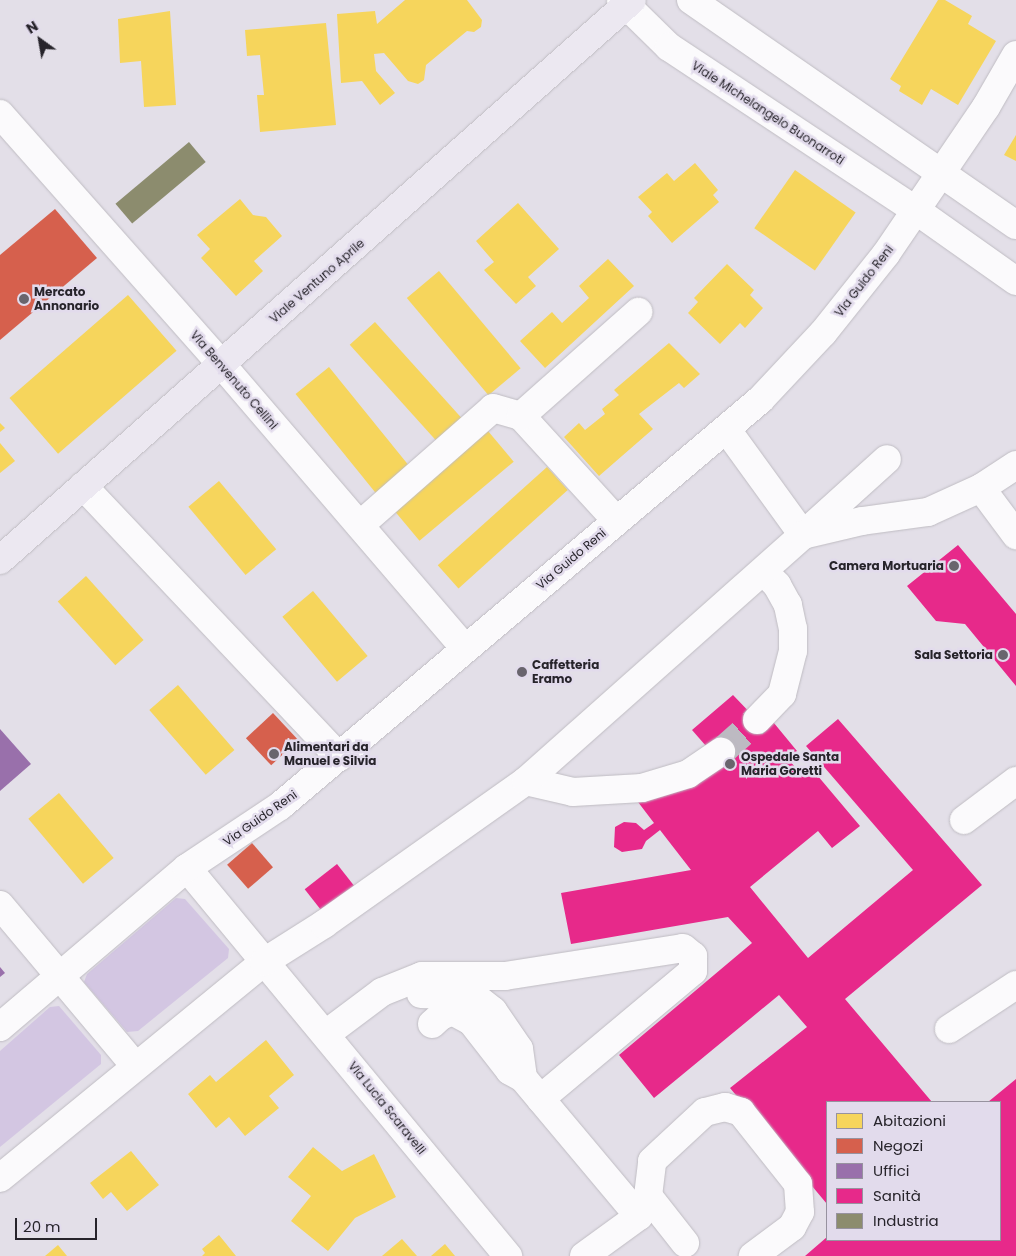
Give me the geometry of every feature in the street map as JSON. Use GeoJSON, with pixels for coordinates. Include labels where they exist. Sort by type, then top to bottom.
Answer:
{"type":"FeatureCollection","features":[{"type":"Feature","properties":{"kind":"main road","name":"Viale Ventuno Aprile"},"geometry":{"type":"LineString","coordinates":[[0,560],[222,365],[627,2]]}},
{"type":"Feature","properties":{"kind":"street"},"geometry":{"type":"LineString","coordinates":[[691,0],[1016,225]]}},
{"type":"Feature","properties":{"kind":"street","name":"Viale Michelangelo Buonarroti"},"geometry":{"type":"LineString","coordinates":[[627,2],[648,30],[669,47],[918,211],[1016,281]]}},
{"type":"Feature","properties":{"kind":"street"},"geometry":{"type":"LineString","coordinates":[[918,211],[1016,55]]}},
{"type":"Feature","properties":{"kind":"street","name":"Via Benvenuto Cellini"},"geometry":{"type":"LineString","coordinates":[[0,114],[222,365],[465,648]]}},
{"type":"Feature","properties":{"kind":"street","name":"Via Guido Reni"},"geometry":{"type":"LineString","coordinates":[[0,1027],[187,868],[280,806],[465,648],[727,430],[823,333],[918,211]]}},
{"type":"Feature","properties":{"kind":"street"},"geometry":{"type":"LineString","coordinates":[[521,416],[638,312]]}},
{"type":"Feature","properties":{"kind":"street"},"geometry":{"type":"LineString","coordinates":[[360,525],[493,408],[521,416],[617,521]]}},
{"type":"Feature","properties":{"kind":"street"},"geometry":{"type":"LineString","coordinates":[[727,430],[803,535]]}},
{"type":"Feature","properties":{"kind":"street"},"geometry":{"type":"LineString","coordinates":[[0,1178],[264,962],[324,924],[526,781],[764,572],[887,459]]}},
{"type":"Feature","properties":{"kind":"street"},"geometry":{"type":"LineString","coordinates":[[803,535],[862,521],[928,512],[981,488],[1016,465]]}},
{"type":"Feature","properties":{"kind":"street"},"geometry":{"type":"LineString","coordinates":[[83,486],[339,757]]}},
{"type":"Feature","properties":{"kind":"street"},"geometry":{"type":"LineString","coordinates":[[981,488],[1016,535]]}},
{"type":"Feature","properties":{"kind":"street"},"geometry":{"type":"LineString","coordinates":[[757,720],[782,694],[793,651],[793,629],[788,605],[777,584],[764,572]]}},
{"type":"Feature","properties":{"kind":"street"},"geometry":{"type":"LineString","coordinates":[[526,781],[573,792],[642,788],[688,774],[721,752]]}},
{"type":"Feature","properties":{"kind":"street"},"geometry":{"type":"LineString","coordinates":[[964,820],[1016,781]]}},
{"type":"Feature","properties":{"kind":"street","name":"Via Lucia Scaravelli"},"geometry":{"type":"LineString","coordinates":[[187,868],[508,1256]]}},
{"type":"Feature","properties":{"kind":"street"},"geometry":{"type":"LineString","coordinates":[[0,905],[135,1066]]}},
{"type":"Feature","properties":{"kind":"street"},"geometry":{"type":"LineString","coordinates":[[326,1034],[382,992],[422,976],[505,976],[683,948],[693,956],[693,971],[540,1099]]}},
{"type":"Feature","properties":{"kind":"street"},"geometry":{"type":"LineString","coordinates":[[949,1029],[1016,985]]}},
{"type":"Feature","properties":{"kind":"street"},"geometry":{"type":"LineString","coordinates":[[382,992],[474,996],[493,1011],[519,1049],[523,1078]]}},
{"type":"Feature","properties":{"kind":"street"},"geometry":{"type":"LineString","coordinates":[[432,1024],[440,1016],[452,1011],[471,1021],[510,1071],[523,1078],[540,1099],[643,1206],[685,1243]]}},
{"type":"Feature","properties":{"kind":"street"},"geometry":{"type":"LineString","coordinates":[[584,1256],[643,1206],[652,1161],[705,1112],[726,1107],[741,1112],[798,1184],[800,1212],[792,1227],[753,1256]]}},
{"type":"Feature","properties":{"kind":"shaded area"},"geometry":{"type":"Polygon","coordinates":[[[176,898],[185,899],[229,949],[228,958],[138,1031],[127,1032],[84,982],[87,974],[176,898]]]}},
{"type":"Feature","properties":{"kind":"shaded area"},"geometry":{"type":"Polygon","coordinates":[[[59,1006],[101,1055],[101,1064],[0,1147],[0,1051],[50,1007],[59,1006]]]}},
{"type":"Feature","properties":{"kind":"building: Abitazioni"},"geometry":{"type":"Polygon","coordinates":[[[405,0],[467,0],[482,20],[481,27],[474,32],[467,31],[426,65],[424,80],[418,84],[408,81],[384,53],[374,54],[376,71],[395,93],[380,105],[362,81],[341,83],[337,14],[375,11],[377,24],[405,0]]]}},
{"type":"Feature","properties":{"kind":"building: Abitazioni"},"geometry":{"type":"Polygon","coordinates":[[[938,0],[945,0],[972,16],[968,24],[996,41],[958,105],[931,89],[922,105],[899,91],[901,86],[890,79],[938,0]]]}},
{"type":"Feature","properties":{"kind":"building: Abitazioni"},"geometry":{"type":"Polygon","coordinates":[[[170,11],[176,105],[144,107],[141,61],[120,63],[118,19],[170,11]]]}},
{"type":"Feature","properties":{"kind":"building: Abitazioni"},"geometry":{"type":"Polygon","coordinates":[[[326,23],[336,125],[260,132],[257,95],[264,95],[260,55],[247,56],[245,30],[326,23]]]}},
{"type":"Feature","properties":{"kind":"building: Abitazioni"},"geometry":{"type":"Polygon","coordinates":[[[1016,135],[1016,161],[1004,155],[1016,135]]]}},
{"type":"Feature","properties":{"kind":"building: Abitazioni"},"geometry":{"type":"Polygon","coordinates":[[[695,163],[718,190],[713,195],[719,202],[672,243],[648,216],[652,212],[638,197],[667,173],[674,181],[695,163]]]}},
{"type":"Feature","properties":{"kind":"building: Abitazioni"},"geometry":{"type":"Polygon","coordinates":[[[795,170],[856,212],[815,271],[754,228],[795,170]]]}},
{"type":"Feature","properties":{"kind":"building: Abitazioni"},"geometry":{"type":"Polygon","coordinates":[[[240,199],[253,215],[266,217],[282,236],[254,261],[263,271],[236,296],[201,258],[210,249],[197,235],[240,199]]]}},
{"type":"Feature","properties":{"kind":"building: Abitazioni"},"geometry":{"type":"Polygon","coordinates":[[[518,203],[559,249],[528,277],[536,286],[516,304],[484,270],[494,262],[476,241],[518,203]]]}},
{"type":"Feature","properties":{"kind":"building: Abitazioni"},"geometry":{"type":"Polygon","coordinates":[[[608,259],[634,286],[545,368],[520,341],[552,312],[562,323],[589,298],[579,286],[608,259]]]}},
{"type":"Feature","properties":{"kind":"building: Abitazioni"},"geometry":{"type":"Polygon","coordinates":[[[727,264],[754,290],[750,295],[763,308],[745,328],[740,323],[720,344],[688,313],[698,302],[694,298],[727,264]]]}},
{"type":"Feature","properties":{"kind":"building: Abitazioni"},"geometry":{"type":"Polygon","coordinates":[[[439,271],[521,368],[488,395],[407,298],[439,271]]]}},
{"type":"Feature","properties":{"kind":"building: Abitazioni"},"geometry":{"type":"Polygon","coordinates":[[[128,295],[177,351],[58,454],[10,398],[128,295]]]}},
{"type":"Feature","properties":{"kind":"building: Abitazioni"},"geometry":{"type":"Polygon","coordinates":[[[375,322],[461,418],[436,441],[350,345],[375,322]]]}},
{"type":"Feature","properties":{"kind":"building: Abitazioni"},"geometry":{"type":"Polygon","coordinates":[[[669,343],[700,374],[684,388],[679,383],[639,414],[653,429],[599,476],[564,437],[579,423],[585,430],[605,414],[602,409],[619,395],[614,390],[669,343]]]}},
{"type":"Feature","properties":{"kind":"building: Abitazioni"},"geometry":{"type":"Polygon","coordinates":[[[329,367],[410,467],[377,494],[296,394],[329,367]]]}},
{"type":"Feature","properties":{"kind":"building: Abitazioni"},"geometry":{"type":"Polygon","coordinates":[[[0,423],[5,428],[0,432],[0,423]]]}},
{"type":"Feature","properties":{"kind":"building: Abitazioni"},"geometry":{"type":"Polygon","coordinates":[[[488,431],[514,462],[419,541],[394,510],[488,431]]]}},
{"type":"Feature","properties":{"kind":"building: Abitazioni"},"geometry":{"type":"Polygon","coordinates":[[[0,443],[15,461],[0,473],[0,443]]]}},
{"type":"Feature","properties":{"kind":"building: Abitazioni"},"geometry":{"type":"Polygon","coordinates":[[[547,467],[568,490],[459,588],[438,565],[547,467]]]}},
{"type":"Feature","properties":{"kind":"building: Abitazioni"},"geometry":{"type":"Polygon","coordinates":[[[219,481],[276,549],[246,575],[188,507],[219,481]]]}},
{"type":"Feature","properties":{"kind":"building: Abitazioni"},"geometry":{"type":"Polygon","coordinates":[[[86,576],[144,640],[115,665],[58,601],[86,576]]]}},
{"type":"Feature","properties":{"kind":"building: Abitazioni"},"geometry":{"type":"Polygon","coordinates":[[[313,591],[368,656],[337,682],[282,617],[313,591]]]}},
{"type":"Feature","properties":{"kind":"building: Abitazioni"},"geometry":{"type":"Polygon","coordinates":[[[178,685],[234,750],[206,775],[149,710],[178,685]]]}},
{"type":"Feature","properties":{"kind":"building: Abitazioni"},"geometry":{"type":"Polygon","coordinates":[[[59,793],[114,858],[83,884],[28,819],[59,793]]]}},
{"type":"Feature","properties":{"kind":"building: Abitazioni"},"geometry":{"type":"Polygon","coordinates":[[[266,1040],[294,1075],[269,1096],[279,1108],[245,1136],[229,1117],[216,1128],[188,1094],[210,1075],[216,1082],[266,1040]]]}},
{"type":"Feature","properties":{"kind":"building: Abitazioni"},"geometry":{"type":"Polygon","coordinates":[[[313,1147],[342,1171],[374,1154],[396,1197],[355,1218],[328,1251],[291,1221],[311,1196],[288,1177],[313,1147]]]}},
{"type":"Feature","properties":{"kind":"building: Abitazioni"},"geometry":{"type":"Polygon","coordinates":[[[131,1151],[159,1185],[127,1211],[111,1192],[103,1199],[90,1183],[131,1151]]]}},
{"type":"Feature","properties":{"kind":"building: Abitazioni"},"geometry":{"type":"Polygon","coordinates":[[[219,1235],[236,1256],[202,1256],[205,1253],[202,1249],[219,1235]]]}},
{"type":"Feature","properties":{"kind":"building: Abitazioni"},"geometry":{"type":"Polygon","coordinates":[[[402,1239],[417,1256],[382,1256],[402,1239]]]}},
{"type":"Feature","properties":{"kind":"building: Abitazioni"},"geometry":{"type":"Polygon","coordinates":[[[445,1244],[455,1256],[431,1256],[445,1244]]]}},
{"type":"Feature","properties":{"kind":"building: Abitazioni"},"geometry":{"type":"Polygon","coordinates":[[[58,1245],[67,1256],[45,1256],[58,1245]]]}},
{"type":"Feature","properties":{"kind":"building: Negozi","name":"Mercato Annonario"},"geometry":{"type":"Polygon","coordinates":[[[55,209],[97,258],[0,340],[0,255],[55,209]]]}},
{"type":"Feature","properties":{"kind":"building: Negozi"},"geometry":{"type":"Polygon","coordinates":[[[273,713],[298,740],[271,765],[246,738],[273,713]]]}},
{"type":"Feature","properties":{"kind":"building: Negozi"},"geometry":{"type":"Polygon","coordinates":[[[252,843],[273,867],[248,889],[227,865],[252,843]]]}},
{"type":"Feature","properties":{"kind":"building: Uffici"},"geometry":{"type":"Polygon","coordinates":[[[0,729],[31,764],[0,791],[0,729]]]}},
{"type":"Feature","properties":{"kind":"building: Uffici"},"geometry":{"type":"Polygon","coordinates":[[[0,967],[5,973],[0,977],[0,967]]]}},
{"type":"Feature","properties":{"kind":"building: Sanità","name":"Camera Mortuaria"},"geometry":{"type":"Polygon","coordinates":[[[958,545],[1016,614],[1016,686],[965,624],[936,621],[907,586],[958,545]]]}},
{"type":"Feature","properties":{"kind":"building: Sanità"},"geometry":{"type":"Polygon","coordinates":[[[733,695],[757,720],[769,717],[797,751],[788,759],[803,776],[812,769],[860,826],[832,848],[818,831],[750,887],[808,958],[913,870],[806,746],[838,719],[982,885],[845,999],[931,1101],[826,1101],[826,1203],[730,1088],[807,1027],[779,995],[654,1098],[619,1055],[752,943],[728,917],[571,944],[561,893],[691,870],[660,830],[646,841],[642,849],[622,852],[614,847],[615,827],[624,822],[636,823],[644,830],[654,823],[638,802],[706,746],[692,730],[733,695]]]}},
{"type":"Feature","properties":{"kind":"building: Sanità"},"geometry":{"type":"Polygon","coordinates":[[[337,864],[355,887],[323,912],[305,889],[337,864]]]}},
{"type":"Feature","properties":{"kind":"building: Sanità"},"geometry":{"type":"Polygon","coordinates":[[[1016,1079],[1016,1256],[805,1256],[826,1238],[826,1241],[1001,1241],[1001,1101],[989,1101],[1016,1079]]]}},
{"type":"Feature","properties":{"kind":"building: Industria"},"geometry":{"type":"Polygon","coordinates":[[[189,142],[206,162],[132,224],[115,204],[189,142]]]}},
{"type":"Feature","properties":{"kind":"tunnel"},"geometry":{"type":"LineString","coordinates":[[721,752],[757,720]]}},
{"type":"Feature","properties":{"kind":"place","name":"Mercato Annonario"},"geometry":{"type":"Point","coordinates":[24,299]}},
{"type":"Feature","properties":{"kind":"place","name":"Camera Mortuaria"},"geometry":{"type":"Point","coordinates":[954,566]}},
{"type":"Feature","properties":{"kind":"place","name":"Sala Settoria"},"geometry":{"type":"Point","coordinates":[1003,655]}},
{"type":"Feature","properties":{"kind":"place","name":"Caffetteria Eramo"},"geometry":{"type":"Point","coordinates":[522,672]}},
{"type":"Feature","properties":{"kind":"place","name":"Alimentari da Manuel e Silvia"},"geometry":{"type":"Point","coordinates":[274,754]}},
{"type":"Feature","properties":{"kind":"place","name":"Ospedale Santa Maria Goretti"},"geometry":{"type":"Point","coordinates":[730,764]}}]}
